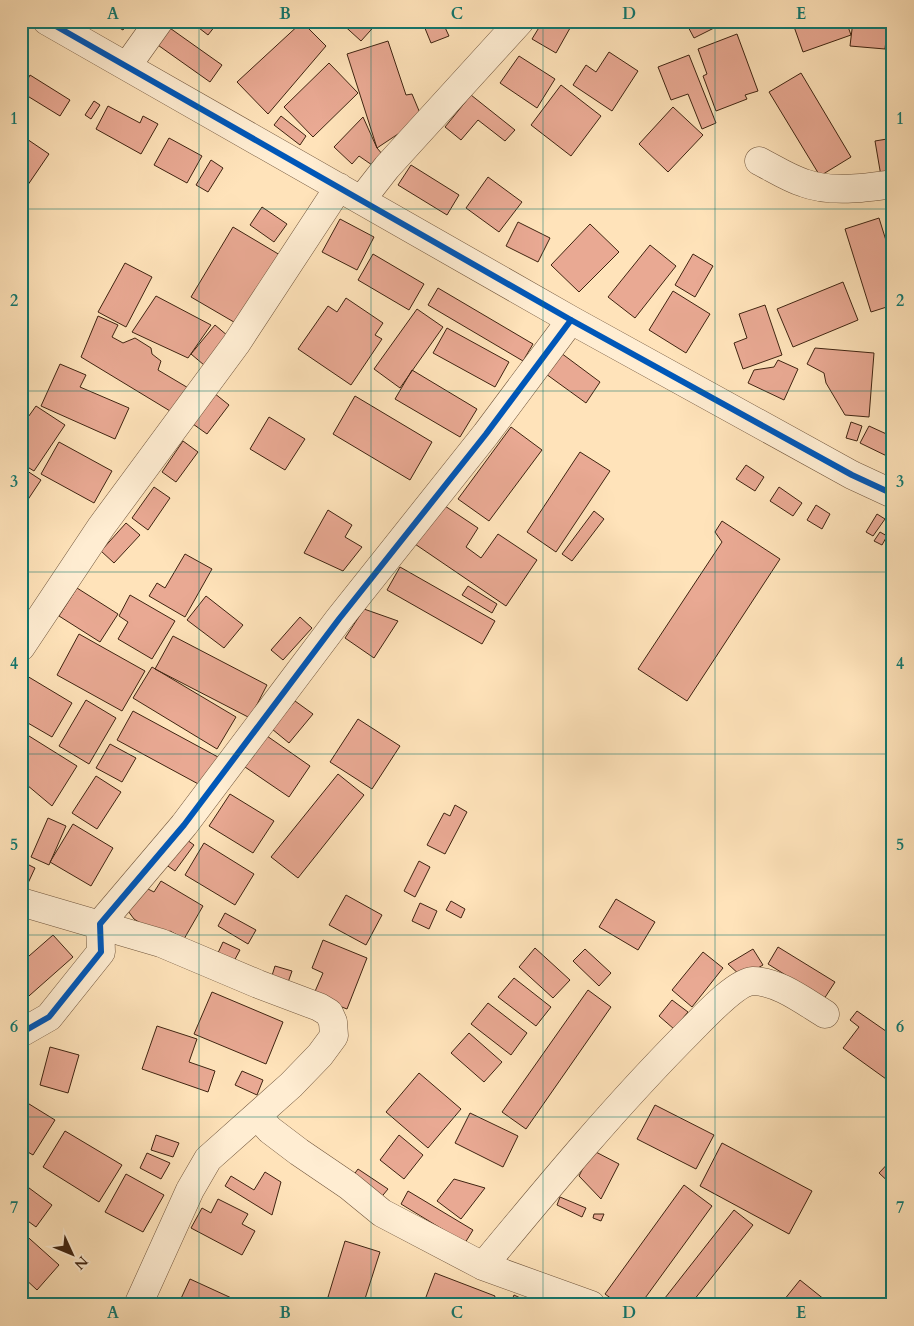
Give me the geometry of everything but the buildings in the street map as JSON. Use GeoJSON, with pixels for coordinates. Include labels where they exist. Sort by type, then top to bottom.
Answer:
{"type":"FeatureCollection","features":[{"type":"Feature","properties":{"kind":"street"},"geometry":{"type":"LineString","coordinates":[[47,21],[571,320],[852,475],[893,494]]}},
{"type":"Feature","properties":{"kind":"street"},"geometry":{"type":"LineString","coordinates":[[127,66],[159,21]]}},
{"type":"Feature","properties":{"kind":"street"},"geometry":{"type":"LineString","coordinates":[[21,647],[101,527],[236,344],[351,193],[387,167],[520,21]]}},
{"type":"Feature","properties":{"kind":"street"},"geometry":{"type":"LineString","coordinates":[[759,161],[805,184],[830,188],[868,188],[893,184]]}},
{"type":"Feature","properties":{"kind":"street"},"geometry":{"type":"LineString","coordinates":[[21,1033],[49,1017],[101,952],[100,924],[184,825],[339,619],[486,434],[571,320]]}},
{"type":"Feature","properties":{"kind":"street"},"geometry":{"type":"LineString","coordinates":[[21,902],[161,943],[258,984],[319,1007],[329,1013],[333,1022],[334,1036],[320,1055],[291,1085],[208,1159],[190,1190],[138,1305]]}},
{"type":"Feature","properties":{"kind":"street"},"geometry":{"type":"LineString","coordinates":[[483,1266],[564,1168],[648,1073],[718,1004],[739,987],[752,981],[779,987],[825,1014]]}},
{"type":"Feature","properties":{"kind":"street"},"geometry":{"type":"LineString","coordinates":[[257,1116],[284,1141],[349,1186],[382,1213],[483,1266],[591,1305]]}},
{"type":"Feature","properties":{"kind":"cycle path"},"geometry":{"type":"LineString","coordinates":[[47,21],[571,320],[852,475],[893,494]]}},
{"type":"Feature","properties":{"kind":"cycle path"},"geometry":{"type":"LineString","coordinates":[[21,1033],[49,1017],[101,952],[100,924],[184,825],[339,619],[486,434],[571,320]]}}]}
